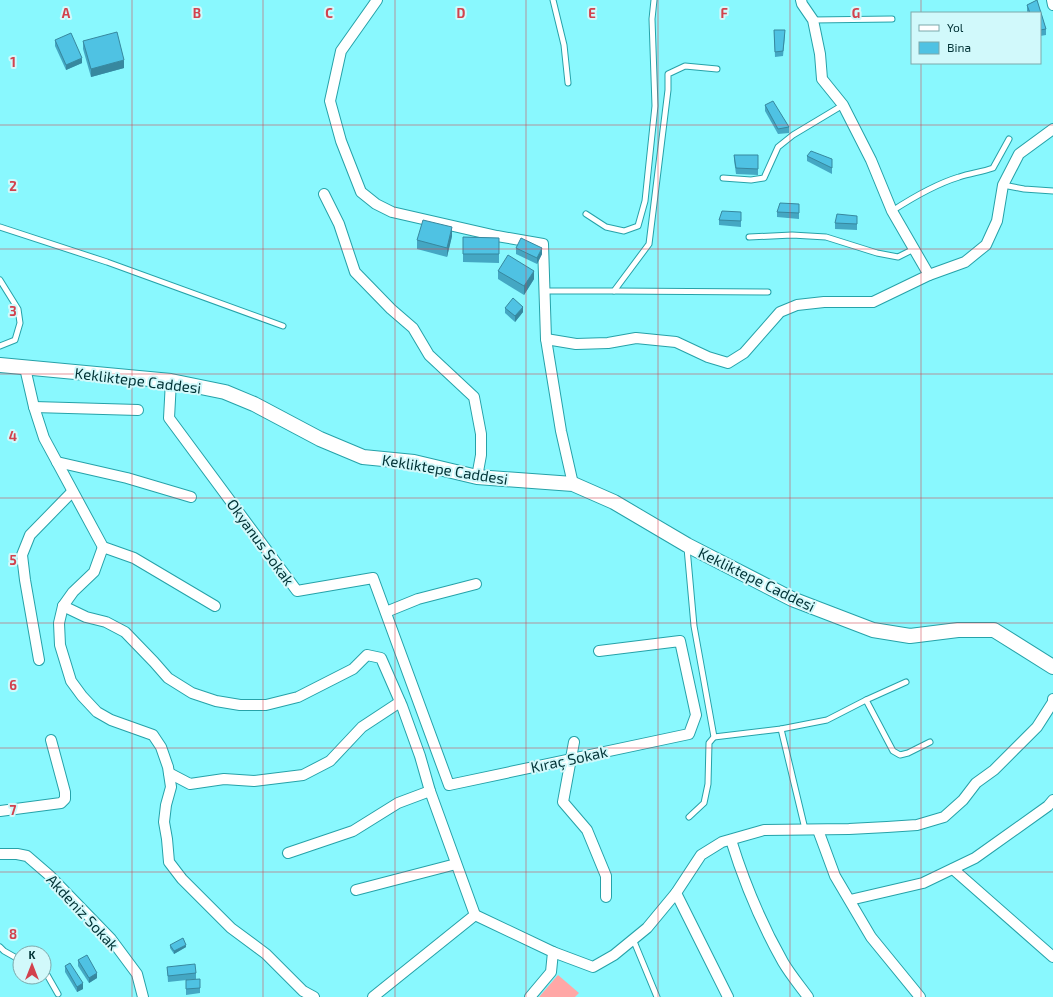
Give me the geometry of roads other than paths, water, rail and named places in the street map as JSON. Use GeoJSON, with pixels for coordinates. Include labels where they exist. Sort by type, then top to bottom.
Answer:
{"type":"FeatureCollection","features":[{"type":"Feature","properties":{"kind":"street"},"geometry":{"type":"LineString","coordinates":[[377,0],[341,51],[330,101],[341,141],[360,192],[376,204],[392,212],[497,236],[543,244],[546,339],[561,431],[573,484]]}},
{"type":"Feature","properties":{"kind":"street"},"geometry":{"type":"LineString","coordinates":[[802,0],[802,4],[813,20],[820,54],[822,79],[843,105],[871,160],[892,211],[929,275]]}},
{"type":"Feature","properties":{"kind":"street"},"geometry":{"type":"LineString","coordinates":[[1052,0],[1053,5]]}},
{"type":"Feature","properties":{"kind":"street"},"geometry":{"type":"LineString","coordinates":[[546,339],[576,344],[608,343],[636,338],[676,342],[708,357],[728,363],[744,353],[780,312],[797,304],[824,302],[873,302],[929,275],[964,262],[986,245],[997,221],[1003,185],[1019,154],[1053,129]]}},
{"type":"Feature","properties":{"kind":"street"},"geometry":{"type":"LineString","coordinates":[[324,194],[339,224],[354,272],[413,328],[429,355],[474,397],[481,434],[481,455],[477,477]]}},
{"type":"Feature","properties":{"kind":"street","name":"Kekliktepe Caddesi"},"geometry":{"type":"LineString","coordinates":[[0,365],[171,381],[224,392],[254,404],[320,438],[363,457],[414,462],[477,477],[573,484],[614,502],[687,545],[792,599],[873,630],[910,636],[958,630],[994,630],[1053,667]]}},
{"type":"Feature","properties":{"kind":"street"},"geometry":{"type":"LineString","coordinates":[[25,368],[34,407],[44,438],[103,547],[134,558],[215,606]]}},
{"type":"Feature","properties":{"kind":"street","name":"Okyanus Sokak"},"geometry":{"type":"LineString","coordinates":[[171,381],[169,418],[297,591],[373,578],[449,785]]}},
{"type":"Feature","properties":{"kind":"street"},"geometry":{"type":"LineString","coordinates":[[34,407],[138,410]]}},
{"type":"Feature","properties":{"kind":"street"},"geometry":{"type":"LineString","coordinates":[[57,462],[127,478],[190,497]]}},
{"type":"Feature","properties":{"kind":"street"},"geometry":{"type":"LineString","coordinates":[[39,660],[22,555],[30,535],[72,492]]}},
{"type":"Feature","properties":{"kind":"street"},"geometry":{"type":"LineString","coordinates":[[103,547],[94,572],[73,592],[63,606],[59,623],[60,645],[71,681],[82,696],[97,712],[111,720],[153,735],[161,747],[169,773],[171,788],[166,805],[164,822],[169,862],[182,879],[231,928],[266,954],[304,991],[314,997]]}},
{"type":"Feature","properties":{"kind":"street"},"geometry":{"type":"LineString","coordinates":[[386,612],[418,599],[476,584]]}},
{"type":"Feature","properties":{"kind":"street"},"geometry":{"type":"LineString","coordinates":[[63,606],[86,617],[106,622],[125,632],[168,678],[192,693],[216,701],[240,706],[266,705],[298,697],[353,669],[367,655],[381,658],[400,702],[420,756],[430,791],[475,915],[553,952],[593,967],[614,955],[647,928],[676,892],[701,855],[722,842],[764,830],[818,830],[917,825],[944,817],[963,800],[976,784],[994,770],[1037,727],[1053,702],[1053,699]]}},
{"type":"Feature","properties":{"kind":"street","name":"Kıraç Sokak"},"geometry":{"type":"LineString","coordinates":[[449,785],[689,734],[696,715],[680,641],[599,651]]}},
{"type":"Feature","properties":{"kind":"street"},"geometry":{"type":"LineString","coordinates":[[169,773],[190,784],[224,779],[254,780],[304,775],[330,761],[362,727],[400,702]]}},
{"type":"Feature","properties":{"kind":"street"},"geometry":{"type":"LineString","coordinates":[[0,811],[61,803],[64,799],[66,792],[51,740]]}},
{"type":"Feature","properties":{"kind":"street"},"geometry":{"type":"LineString","coordinates":[[574,742],[563,802],[587,830],[606,876],[606,897]]}},
{"type":"Feature","properties":{"kind":"street"},"geometry":{"type":"LineString","coordinates":[[288,853],[353,831],[398,803],[430,791]]}},
{"type":"Feature","properties":{"kind":"street"},"geometry":{"type":"LineString","coordinates":[[850,900],[923,884],[975,858],[1048,806],[1053,800]]}},
{"type":"Feature","properties":{"kind":"street"},"geometry":{"type":"LineString","coordinates":[[818,830],[835,876],[871,937],[920,997]]}},
{"type":"Feature","properties":{"kind":"street"},"geometry":{"type":"LineString","coordinates":[[731,840],[739,866],[757,912],[783,963],[808,997]]}},
{"type":"Feature","properties":{"kind":"street","name":"Akdeniz Sokak"},"geometry":{"type":"LineString","coordinates":[[0,854],[17,854],[27,856],[49,875],[111,939],[137,974],[143,997]]}},
{"type":"Feature","properties":{"kind":"street"},"geometry":{"type":"LineString","coordinates":[[356,890],[456,864]]}},
{"type":"Feature","properties":{"kind":"street"},"geometry":{"type":"LineString","coordinates":[[953,869],[1053,957]]}},
{"type":"Feature","properties":{"kind":"street"},"geometry":{"type":"LineString","coordinates":[[676,892],[728,997]]}},
{"type":"Feature","properties":{"kind":"street"},"geometry":{"type":"LineString","coordinates":[[373,997],[475,915]]}},
{"type":"Feature","properties":{"kind":"street"},"geometry":{"type":"LineString","coordinates":[[530,997],[551,972],[553,952]]}},
{"type":"Feature","properties":{"kind":"lane"},"geometry":{"type":"LineString","coordinates":[[552,0],[564,45],[568,83]]}},
{"type":"Feature","properties":{"kind":"lane"},"geometry":{"type":"LineString","coordinates":[[586,214],[612,228],[624,230],[638,226],[645,201],[655,106],[652,19],[654,0]]}},
{"type":"Feature","properties":{"kind":"lane"},"geometry":{"type":"LineString","coordinates":[[813,20],[892,19]]}},
{"type":"Feature","properties":{"kind":"lane"},"geometry":{"type":"LineString","coordinates":[[614,291],[649,244],[668,90],[668,74],[685,66],[717,69]]}},
{"type":"Feature","properties":{"kind":"lane"},"geometry":{"type":"LineString","coordinates":[[723,178],[751,180],[764,178],[778,147],[794,135],[843,105]]}},
{"type":"Feature","properties":{"kind":"lane"},"geometry":{"type":"LineString","coordinates":[[892,211],[916,196],[959,177],[977,174],[993,168],[1009,139]]}},
{"type":"Feature","properties":{"kind":"lane"},"geometry":{"type":"LineString","coordinates":[[1003,185],[1024,189],[1053,190]]}},
{"type":"Feature","properties":{"kind":"lane"},"geometry":{"type":"LineString","coordinates":[[0,227],[107,262],[283,326]]}},
{"type":"Feature","properties":{"kind":"lane"},"geometry":{"type":"LineString","coordinates":[[749,238],[792,234],[826,237],[877,253],[898,257],[914,249]]}},
{"type":"Feature","properties":{"kind":"lane"},"geometry":{"type":"LineString","coordinates":[[0,280],[18,308],[20,323],[15,340],[0,346]]}},
{"type":"Feature","properties":{"kind":"lane"},"geometry":{"type":"LineString","coordinates":[[544,291],[768,292]]}},
{"type":"Feature","properties":{"kind":"lane"},"geometry":{"type":"LineString","coordinates":[[687,545],[694,626],[714,737]]}},
{"type":"Feature","properties":{"kind":"lane"},"geometry":{"type":"LineString","coordinates":[[689,817],[704,803],[708,784],[708,743],[714,737],[781,729],[827,720],[906,682]]}},
{"type":"Feature","properties":{"kind":"lane"},"geometry":{"type":"LineString","coordinates":[[866,700],[893,751],[900,755],[908,754],[930,742]]}},
{"type":"Feature","properties":{"kind":"lane"},"geometry":{"type":"LineString","coordinates":[[781,729],[805,830]]}},
{"type":"Feature","properties":{"kind":"lane"},"geometry":{"type":"LineString","coordinates":[[633,939],[656,997]]}},
{"type":"Feature","properties":{"kind":"lane"},"geometry":{"type":"LineString","coordinates":[[0,947],[12,956]]}},
{"type":"Feature","properties":{"kind":"lane"},"geometry":{"type":"LineString","coordinates":[[52,984],[58,994]]}}]}
